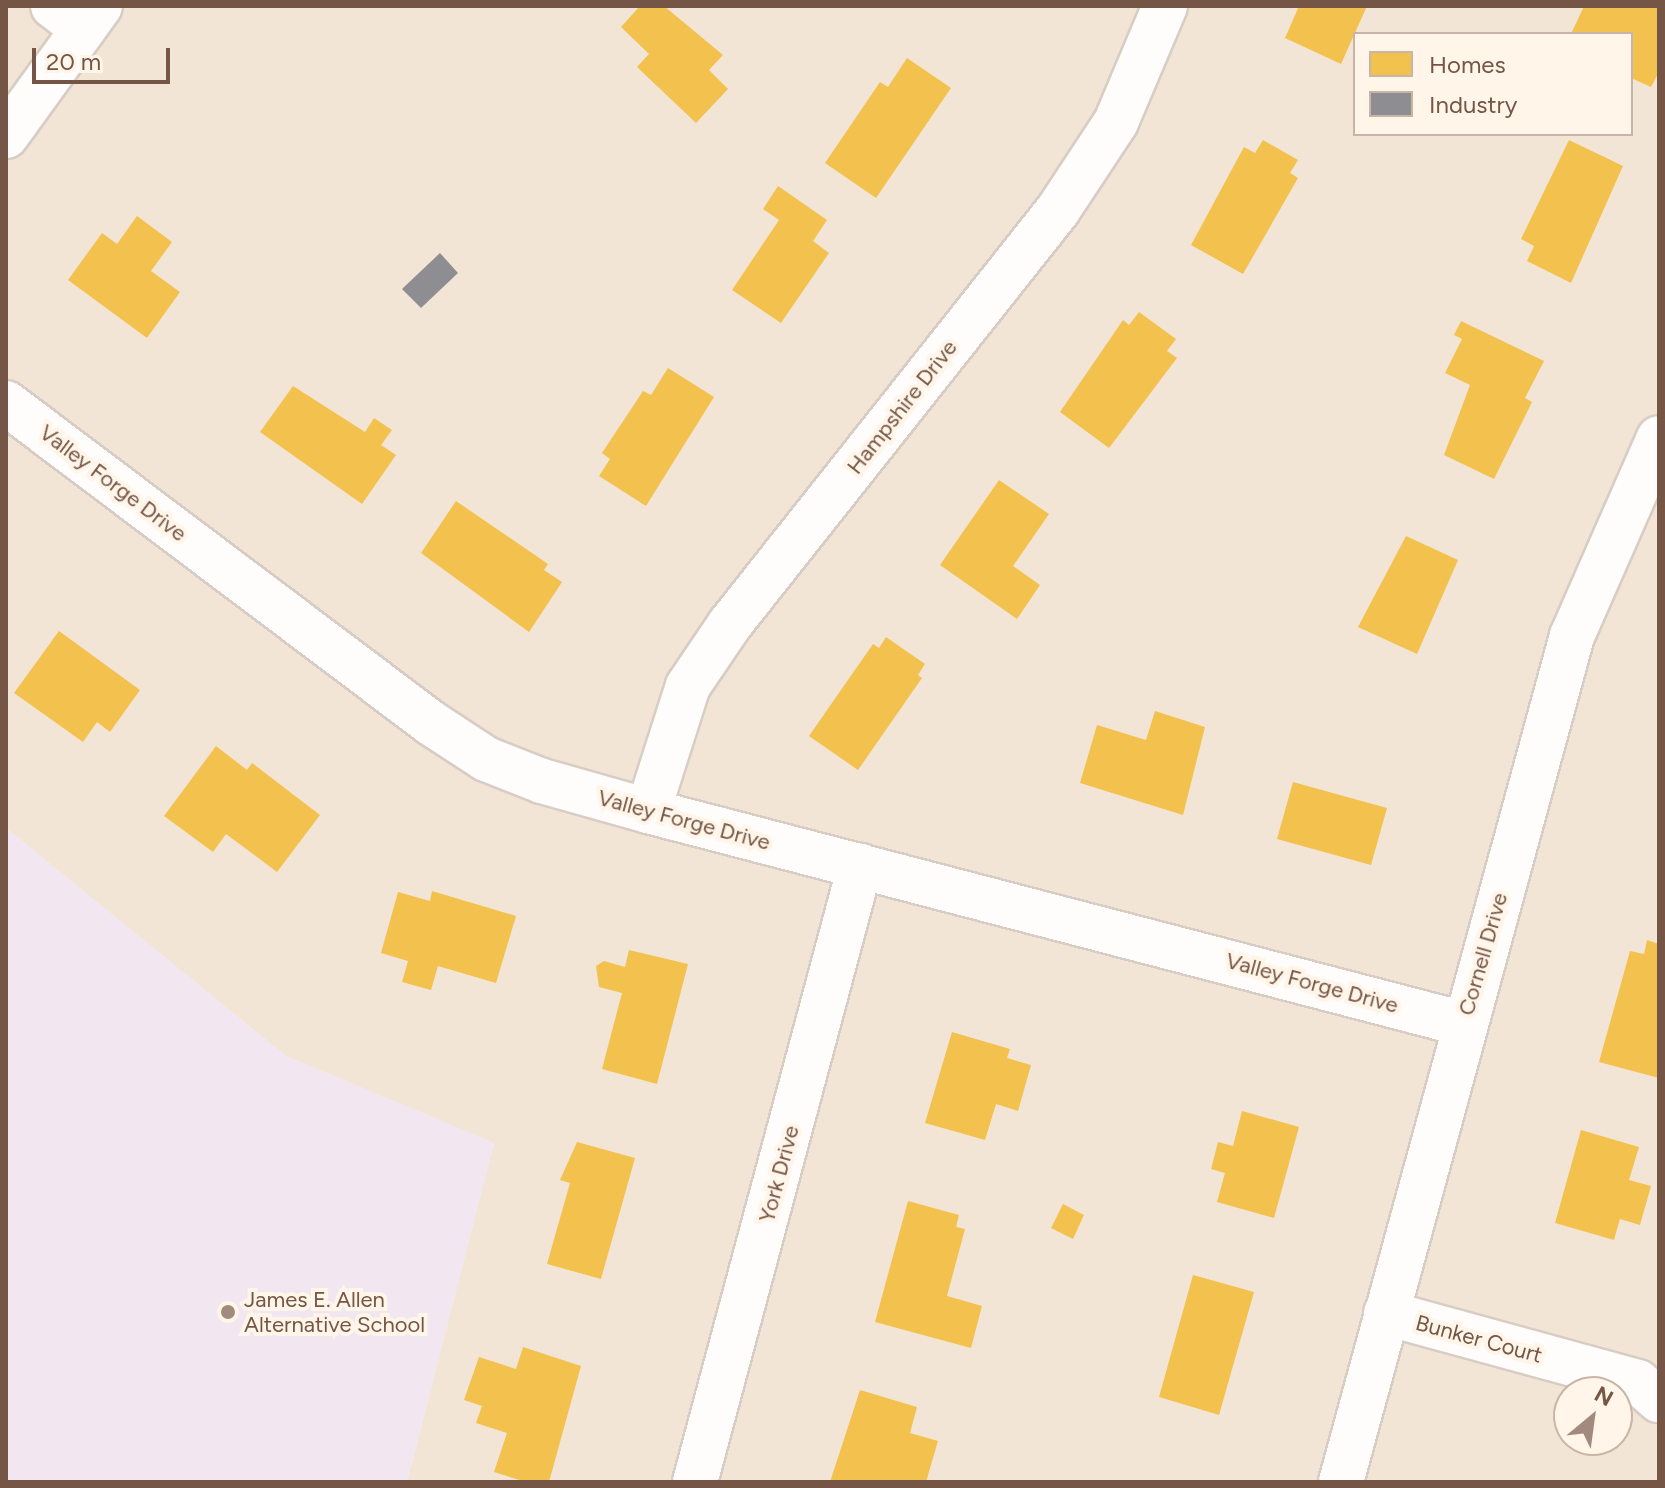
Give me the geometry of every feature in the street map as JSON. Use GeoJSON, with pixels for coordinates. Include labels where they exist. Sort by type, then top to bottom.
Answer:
{"type":"FeatureCollection","features":[{"type":"Feature","properties":{"kind":"street","name":"Hampshire Drive"},"geometry":{"type":"LineString","coordinates":[[648,811],[688,686],[730,624],[1058,210],[1116,122],[1165,6]]}},
{"type":"Feature","properties":{"kind":"street"},"geometry":{"type":"LineString","coordinates":[[6,136],[79,14]]}},
{"type":"Feature","properties":{"kind":"street","name":"Valley Forge Drive"},"geometry":{"type":"LineString","coordinates":[[6,403],[431,723],[486,759],[542,781],[648,811],[1464,1024]]}},
{"type":"Feature","properties":{"kind":"street","name":"Cornell Drive"},"geometry":{"type":"LineString","coordinates":[[1341,1482],[1572,636],[1659,438]]}},
{"type":"Feature","properties":{"kind":"street","name":"York Drive"},"geometry":{"type":"LineString","coordinates":[[695,1482],[860,866]]}},
{"type":"Feature","properties":{"kind":"street","name":"Bunker Court"},"geometry":{"type":"LineString","coordinates":[[1386,1313],[1638,1382],[1659,1400]]}},
{"type":"Feature","properties":{"kind":"shaded area"},"geometry":{"type":"Polygon","coordinates":[[[6,6],[1659,6],[1659,1482],[407,1482],[494,1143],[286,1056],[6,828],[6,6]]]}},
{"type":"Feature","properties":{"kind":"shaded area","name":"James E. Allen Alternative School"},"geometry":{"type":"Polygon","coordinates":[[[6,828],[286,1056],[494,1143],[407,1482],[6,1482],[6,828]]]}},
{"type":"Feature","properties":{"kind":"building: Homes"},"geometry":{"type":"Polygon","coordinates":[[[640,6],[664,6],[723,55],[709,70],[728,89],[696,123],[637,67],[649,54],[621,27],[640,6]]]}},
{"type":"Feature","properties":{"kind":"building: Homes"},"geometry":{"type":"Polygon","coordinates":[[[1299,6],[1367,6],[1341,64],[1285,38],[1299,6]]]}},
{"type":"Feature","properties":{"kind":"building: Homes"},"geometry":{"type":"Polygon","coordinates":[[[1584,6],[1659,6],[1659,72],[1651,87],[1633,79],[1633,32],[1572,32],[1584,6]]]}},
{"type":"Feature","properties":{"kind":"building: Homes"},"geometry":{"type":"Polygon","coordinates":[[[907,58],[951,88],[876,198],[825,163],[880,82],[888,87],[907,58]]]}},
{"type":"Feature","properties":{"kind":"building: Homes"},"geometry":{"type":"Polygon","coordinates":[[[1263,140],[1298,160],[1290,173],[1298,178],[1243,274],[1191,245],[1244,147],[1255,153],[1263,140]]]}},
{"type":"Feature","properties":{"kind":"building: Homes"},"geometry":{"type":"Polygon","coordinates":[[[1569,140],[1623,166],[1571,283],[1527,261],[1534,246],[1521,239],[1569,140]]]}},
{"type":"Feature","properties":{"kind":"building: Homes"},"geometry":{"type":"Polygon","coordinates":[[[778,186],[827,220],[813,241],[829,253],[781,323],[732,290],[779,220],[763,209],[778,186]]]}},
{"type":"Feature","properties":{"kind":"building: Homes"},"geometry":{"type":"Polygon","coordinates":[[[137,216],[172,242],[151,271],[180,292],[147,338],[68,280],[102,233],[117,244],[137,216]]]}},
{"type":"Feature","properties":{"kind":"building: Homes"},"geometry":{"type":"Polygon","coordinates":[[[1139,312],[1176,339],[1167,351],[1177,358],[1109,448],[1060,412],[1123,320],[1129,325],[1139,312]]]}},
{"type":"Feature","properties":{"kind":"building: Homes"},"geometry":{"type":"Polygon","coordinates":[[[1461,321],[1544,361],[1525,398],[1532,402],[1494,479],[1444,455],[1470,385],[1445,373],[1462,339],[1454,335],[1461,321]]]}},
{"type":"Feature","properties":{"kind":"building: Homes"},"geometry":{"type":"Polygon","coordinates":[[[668,368],[714,397],[646,506],[599,476],[610,459],[602,453],[643,391],[651,395],[668,368]]]}},
{"type":"Feature","properties":{"kind":"building: Homes"},"geometry":{"type":"Polygon","coordinates":[[[293,386],[365,432],[374,418],[392,430],[381,445],[396,455],[362,504],[260,432],[293,386]]]}},
{"type":"Feature","properties":{"kind":"building: Homes"},"geometry":{"type":"Polygon","coordinates":[[[999,480],[1049,514],[1013,566],[1040,585],[1017,619],[940,565],[999,480]]]}},
{"type":"Feature","properties":{"kind":"building: Homes"},"geometry":{"type":"Polygon","coordinates":[[[456,501],[548,564],[544,570],[562,582],[529,632],[421,553],[456,501]]]}},
{"type":"Feature","properties":{"kind":"building: Homes"},"geometry":{"type":"Polygon","coordinates":[[[1406,536],[1458,560],[1417,654],[1358,627],[1406,536]]]}},
{"type":"Feature","properties":{"kind":"building: Homes"},"geometry":{"type":"Polygon","coordinates":[[[59,631],[140,690],[110,732],[97,722],[83,742],[14,693],[59,631]]]}},
{"type":"Feature","properties":{"kind":"building: Homes"},"geometry":{"type":"Polygon","coordinates":[[[886,637],[925,664],[918,675],[922,678],[858,770],[809,736],[873,644],[879,648],[886,637]]]}},
{"type":"Feature","properties":{"kind":"building: Homes"},"geometry":{"type":"Polygon","coordinates":[[[1155,711],[1205,727],[1183,815],[1080,783],[1097,725],[1146,740],[1155,711]]]}},
{"type":"Feature","properties":{"kind":"building: Homes"},"geometry":{"type":"Polygon","coordinates":[[[216,746],[247,770],[252,763],[320,815],[277,872],[226,834],[213,852],[164,816],[216,746]]]}},
{"type":"Feature","properties":{"kind":"building: Homes"},"geometry":{"type":"Polygon","coordinates":[[[1293,782],[1387,808],[1371,865],[1277,839],[1293,782]]]}},
{"type":"Feature","properties":{"kind":"building: Homes"},"geometry":{"type":"Polygon","coordinates":[[[432,891],[516,916],[496,983],[438,966],[431,990],[402,982],[408,961],[381,953],[398,892],[430,901],[432,891]]]}},
{"type":"Feature","properties":{"kind":"building: Homes"},"geometry":{"type":"Polygon","coordinates":[[[1647,940],[1659,944],[1659,1078],[1599,1062],[1630,951],[1644,954],[1647,940]]]}},
{"type":"Feature","properties":{"kind":"building: Homes"},"geometry":{"type":"Polygon","coordinates":[[[629,950],[688,964],[657,1084],[602,1069],[622,993],[599,987],[596,966],[604,961],[625,967],[629,950]]]}},
{"type":"Feature","properties":{"kind":"building: Homes"},"geometry":{"type":"Polygon","coordinates":[[[952,1032],[1010,1049],[1007,1058],[1031,1065],[1018,1111],[996,1104],[985,1140],[925,1123],[952,1032]]]}},
{"type":"Feature","properties":{"kind":"building: Homes"},"geometry":{"type":"Polygon","coordinates":[[[1242,1111],[1299,1127],[1274,1218],[1217,1202],[1225,1173],[1211,1169],[1218,1142],[1233,1146],[1242,1111]]]}},
{"type":"Feature","properties":{"kind":"building: Homes"},"geometry":{"type":"Polygon","coordinates":[[[1581,1130],[1639,1147],[1629,1180],[1651,1186],[1640,1225],[1620,1219],[1614,1240],[1555,1223],[1581,1130]]]}},
{"type":"Feature","properties":{"kind":"building: Homes"},"geometry":{"type":"Polygon","coordinates":[[[577,1142],[635,1158],[601,1279],[547,1264],[570,1183],[560,1180],[577,1142]]]}},
{"type":"Feature","properties":{"kind":"building: Homes"},"geometry":{"type":"Polygon","coordinates":[[[908,1201],[959,1215],[956,1227],[965,1229],[947,1296],[982,1306],[971,1348],[875,1322],[908,1201]]]}},
{"type":"Feature","properties":{"kind":"building: Homes"},"geometry":{"type":"Polygon","coordinates":[[[1063,1204],[1084,1215],[1073,1239],[1051,1228],[1063,1204]]]}},
{"type":"Feature","properties":{"kind":"building: Homes"},"geometry":{"type":"Polygon","coordinates":[[[1193,1275],[1254,1292],[1219,1415],[1159,1397],[1193,1275]]]}},
{"type":"Feature","properties":{"kind":"building: Homes"},"geometry":{"type":"Polygon","coordinates":[[[523,1347],[581,1366],[549,1482],[526,1482],[494,1472],[507,1433],[476,1423],[482,1406],[464,1400],[479,1357],[516,1369],[523,1347]]]}},
{"type":"Feature","properties":{"kind":"building: Homes"},"geometry":{"type":"Polygon","coordinates":[[[860,1390],[917,1407],[910,1433],[938,1441],[926,1482],[830,1482],[860,1390]]]}},
{"type":"Feature","properties":{"kind":"building: Industry"},"geometry":{"type":"Polygon","coordinates":[[[440,253],[458,273],[421,308],[402,289],[440,253]]]}},
{"type":"Feature","properties":{"kind":"place","name":"James E. Allen Alternative School"},"geometry":{"type":"Point","coordinates":[228,1312]}}]}
